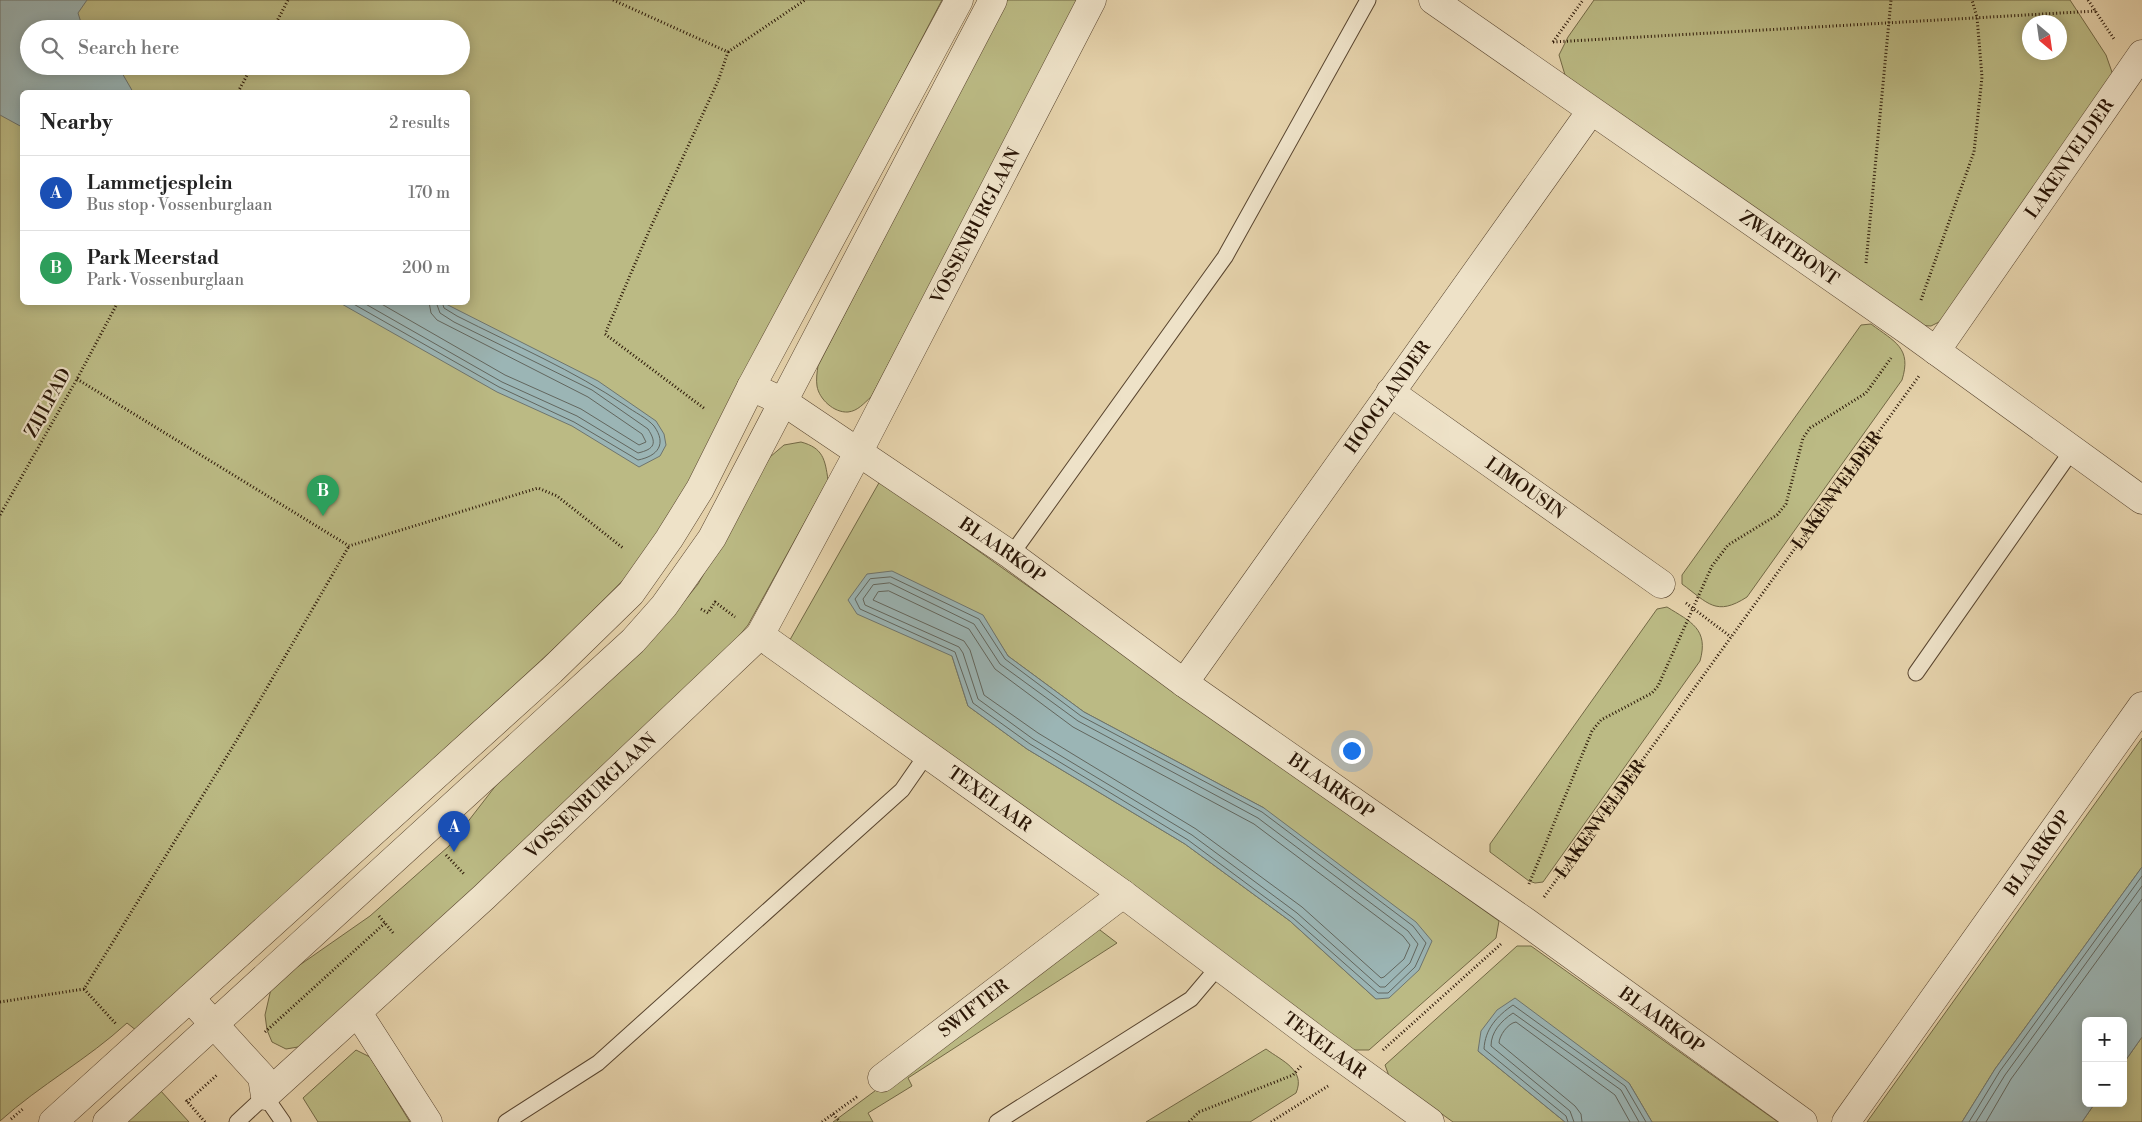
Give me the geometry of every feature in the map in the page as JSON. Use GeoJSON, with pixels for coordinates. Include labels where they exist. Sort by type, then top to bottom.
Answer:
{"type":"FeatureCollection","features":[{"type":"Feature","properties":{"kind":"street"},"geometry":{"type":"LineString","coordinates":[[53,1122],[558,665],[632,592],[700,490],[751,387],[959,0]]}},
{"type":"Feature","properties":{"kind":"street"},"geometry":{"type":"LineString","coordinates":[[107,1122],[633,641],[677,589],[712,538],[993,0]]}},
{"type":"Feature","properties":{"kind":"street","name":"VOSSENBURGLAAN"},"geometry":{"type":"LineString","coordinates":[[265,1096],[484,897],[760,635],[858,451],[1092,0]]}},
{"type":"Feature","properties":{"kind":"street","name":"ZWARTBONT"},"geometry":{"type":"LineString","coordinates":[[1433,0],[1910,332],[2142,500]]}},
{"type":"Feature","properties":{"kind":"street","name":"LAKENVELDER"},"geometry":{"type":"LineString","coordinates":[[1936,351],[2138,61]]}},
{"type":"Feature","properties":{"kind":"street","name":"HOOGLANDER"},"geometry":{"type":"LineString","coordinates":[[1184,683],[1591,111]]}},
{"type":"Feature","properties":{"kind":"street"},"geometry":{"type":"LineString","coordinates":[[751,387],[784,402],[858,451]]}},
{"type":"Feature","properties":{"kind":"street","name":"LIMOUSIN"},"geometry":{"type":"LineString","coordinates":[[1390,392],[1661,584]]}},
{"type":"Feature","properties":{"kind":"street","name":"BLAARKOP"},"geometry":{"type":"LineString","coordinates":[[858,451],[1011,554],[1184,683],[1519,917],[1803,1122]]}},
{"type":"Feature","properties":{"kind":"street","name":"TEXELAAR"},"geometry":{"type":"LineString","coordinates":[[760,635],[1123,894],[1357,1070],[1430,1122]]}},
{"type":"Feature","properties":{"kind":"street","name":"BLAARKOP"},"geometry":{"type":"LineString","coordinates":[[1846,1122],[2142,706]]}},
{"type":"Feature","properties":{"kind":"street","name":"SWIFTER"},"geometry":{"type":"LineString","coordinates":[[882,1078],[1123,894]]}},
{"type":"Feature","properties":{"kind":"street"},"geometry":{"type":"LineString","coordinates":[[190,998],[262,1077],[265,1096]]}},
{"type":"Feature","properties":{"kind":"street"},"geometry":{"type":"LineString","coordinates":[[358,1013],[428,1122]]}},
{"type":"Feature","properties":{"kind":"lane"},"geometry":{"type":"LineString","coordinates":[[1011,554],[1225,257],[1368,0]]}},
{"type":"Feature","properties":{"kind":"lane"},"geometry":{"type":"LineString","coordinates":[[1916,673],[2073,449]]}},
{"type":"Feature","properties":{"kind":"lane"},"geometry":{"type":"LineString","coordinates":[[506,1122],[598,1063],[902,790],[927,754]]}},
{"type":"Feature","properties":{"kind":"lane"},"geometry":{"type":"LineString","coordinates":[[997,1122],[1191,999],[1219,966]]}},
{"type":"Feature","properties":{"kind":"lane"},"geometry":{"type":"LineString","coordinates":[[265,1096],[283,1122]]}},
{"type":"Feature","properties":{"kind":"lane","name":"VOSSENBURGLAAN"},"geometry":{"type":"LineString","coordinates":[[238,1122],[265,1096]]}},
{"type":"Feature","properties":{"kind":"path"},"geometry":{"type":"LineString","coordinates":[[277,20],[288,0]]}},
{"type":"Feature","properties":{"kind":"path"},"geometry":{"type":"LineString","coordinates":[[613,0],[728,52]]}},
{"type":"Feature","properties":{"kind":"path"},"geometry":{"type":"LineString","coordinates":[[701,417],[705,408],[605,334],[649,231],[718,81],[728,52],[805,0]]}},
{"type":"Feature","properties":{"kind":"path"},"geometry":{"type":"LineString","coordinates":[[1534,69],[1583,0]]}},
{"type":"Feature","properties":{"kind":"path"},"geometry":{"type":"LineString","coordinates":[[1862,300],[1891,0]]}},
{"type":"Feature","properties":{"kind":"path"},"geometry":{"type":"LineString","coordinates":[[1272,1122],[1374,1059],[1519,917],[1532,879],[1592,730],[1601,720],[1652,693],[1658,686],[1712,566],[1728,545],[1777,515],[1786,504],[1803,438],[1810,428],[1866,393],[1910,332],[1974,152],[1982,77],[1976,17],[1972,0]]}},
{"type":"Feature","properties":{"kind":"path"},"geometry":{"type":"LineString","coordinates":[[2088,0],[2138,61]]}},
{"type":"Feature","properties":{"kind":"path"},"geometry":{"type":"LineString","coordinates":[[1553,42],[2096,11]]}},
{"type":"Feature","properties":{"kind":"path"},"geometry":{"type":"LineString","coordinates":[[239,90],[247,75]]}},
{"type":"Feature","properties":{"kind":"path","name":"ZIJLPAD"},"geometry":{"type":"LineString","coordinates":[[0,515],[116,305]]}},
{"type":"Feature","properties":{"kind":"path","name":"LAKENVELDER"},"geometry":{"type":"LineString","coordinates":[[1519,917],[1731,637],[1936,351]]}},
{"type":"Feature","properties":{"kind":"path"},"geometry":{"type":"LineString","coordinates":[[77,379],[349,546]]}},
{"type":"Feature","properties":{"kind":"path"},"geometry":{"type":"LineString","coordinates":[[0,1002],[84,989],[235,743],[349,546],[538,488],[557,496],[649,568]]}},
{"type":"Feature","properties":{"kind":"path"},"geometry":{"type":"LineString","coordinates":[[1661,584],[1731,637]]}},
{"type":"Feature","properties":{"kind":"path"},"geometry":{"type":"LineString","coordinates":[[677,589],[708,613],[715,602],[760,635]]}},
{"type":"Feature","properties":{"kind":"path"},"geometry":{"type":"LineString","coordinates":[[187,1102],[384,923]]}},
{"type":"Feature","properties":{"kind":"path"},"geometry":{"type":"LineString","coordinates":[[1189,1122],[1199,1112],[1294,1074],[1321,1043]]}},
{"type":"Feature","properties":{"kind":"path"},"geometry":{"type":"LineString","coordinates":[[822,1122],[882,1078]]}},
{"type":"Feature","properties":{"kind":"path"},"geometry":{"type":"LineString","coordinates":[[833,1114],[840,1122]]}},
{"type":"Feature","properties":{"kind":"shaded area"},"geometry":{"type":"Polygon","coordinates":[[[0,0],[942,0],[684,493],[636,567],[573,631],[137,1031],[127,1023],[0,1121],[0,0]]]}},
{"type":"Feature","properties":{"kind":"shaded area"},"geometry":{"type":"Polygon","coordinates":[[[1007,0],[1079,0],[871,397],[855,410],[843,412],[833,408],[818,391],[818,366],[1007,0]]]}},
{"type":"Feature","properties":{"kind":"shaded area"},"geometry":{"type":"Polygon","coordinates":[[[1594,0],[2070,0],[2106,55],[2113,75],[1947,318],[1931,326],[1912,325],[1565,75],[1559,55],[1568,37],[1594,0]]]}},
{"type":"Feature","properties":{"kind":"shaded area"},"geometry":{"type":"Polygon","coordinates":[[[1871,324],[1894,341],[1903,353],[1905,369],[1902,380],[1747,597],[1736,603],[1720,607],[1706,602],[1682,584],[1682,575],[1861,325],[1871,324]]]}},
{"type":"Feature","properties":{"kind":"shaded area"},"geometry":{"type":"Polygon","coordinates":[[[801,442],[808,444],[822,455],[828,480],[748,625],[714,666],[304,1046],[286,1049],[272,1042],[267,1030],[265,1015],[271,989],[294,969],[370,916],[449,846],[497,784],[666,624],[698,584],[770,457],[784,445],[801,442]]]}},
{"type":"Feature","properties":{"kind":"shaded area"},"geometry":{"type":"Polygon","coordinates":[[[880,481],[1499,921],[1496,938],[1369,1050],[1353,1050],[787,645],[880,481]],[[982,615],[952,656],[968,706],[1027,749],[1185,844],[1290,921],[1376,999],[1264,808],[1084,712],[1008,656],[982,615]]]}},
{"type":"Feature","properties":{"kind":"shaded area"},"geometry":{"type":"Polygon","coordinates":[[[1667,607],[1684,617],[1700,634],[1702,650],[1700,661],[1543,882],[1535,883],[1529,881],[1490,852],[1490,844],[1657,609],[1667,607]]]}},
{"type":"Feature","properties":{"kind":"shaded area"},"geometry":{"type":"Polygon","coordinates":[[[2142,738],[2142,867],[1995,1069],[1962,1122],[1867,1122],[2142,738]]]}},
{"type":"Feature","properties":{"kind":"shaded area"},"geometry":{"type":"Polygon","coordinates":[[[1096,927],[1117,943],[908,1078],[912,1086],[868,1113],[873,1122],[833,1122],[1096,927]]]}},
{"type":"Feature","properties":{"kind":"shaded area"},"geometry":{"type":"Polygon","coordinates":[[[1517,946],[1531,946],[1778,1122],[1652,1122],[1629,1083],[1478,1051],[1565,1122],[1453,1122],[1389,1076],[1385,1065],[1517,946]]]}},
{"type":"Feature","properties":{"kind":"shaded area"},"geometry":{"type":"Polygon","coordinates":[[[2142,1037],[2142,1122],[2082,1122],[2092,1107],[2127,1107],[2127,1058],[2142,1037]]]}},
{"type":"Feature","properties":{"kind":"shaded area"},"geometry":{"type":"Polygon","coordinates":[[[1266,1049],[1291,1067],[1298,1078],[1298,1085],[1296,1093],[1250,1122],[1146,1122],[1266,1049]]]}},
{"type":"Feature","properties":{"kind":"shaded area"},"geometry":{"type":"Polygon","coordinates":[[[356,1050],[370,1057],[410,1122],[318,1122],[303,1098],[356,1050]]]}},
{"type":"Feature","properties":{"kind":"shaded area"},"geometry":{"type":"Polygon","coordinates":[[[160,1090],[189,1122],[126,1122],[160,1090]]]}},
{"type":"Feature","properties":{"kind":"water"},"geometry":{"type":"Polygon","coordinates":[[[0,0],[87,0],[78,13],[80,20],[20,20],[20,75],[123,75],[132,90],[20,90],[20,126],[0,115],[0,0]]]}},
{"type":"Feature","properties":{"kind":"water"},"geometry":{"type":"Polygon","coordinates":[[[344,305],[448,305],[598,381],[656,421],[664,434],[666,445],[660,456],[639,467],[572,426],[497,392],[344,305]]]}},
{"type":"Feature","properties":{"kind":"water"},"geometry":{"type":"Polygon","coordinates":[[[892,571],[983,615],[1008,656],[1084,712],[1264,808],[1416,922],[1432,941],[1419,970],[1389,998],[1376,999],[1290,921],[1185,844],[1027,749],[968,706],[952,656],[857,614],[848,600],[867,574],[892,571]]]}},
{"type":"Feature","properties":{"kind":"water"},"geometry":{"type":"Polygon","coordinates":[[[2142,867],[2142,1037],[2127,1058],[2127,1017],[2082,1017],[2082,1107],[2092,1107],[2082,1122],[1962,1122],[1995,1069],[2142,867]]]}},
{"type":"Feature","properties":{"kind":"water"},"geometry":{"type":"Polygon","coordinates":[[[1515,998],[1629,1083],[1652,1122],[1565,1122],[1478,1051],[1481,1031],[1497,1010],[1515,998]]]}},
{"type":"Feature","properties":{"kind":"place","name":"Park Meerstad"},"geometry":{"type":"Point","coordinates":[323,516]}},
{"type":"Feature","properties":{"kind":"place","name":"Lammetjesplein"},"geometry":{"type":"Point","coordinates":[454,852]}}]}
